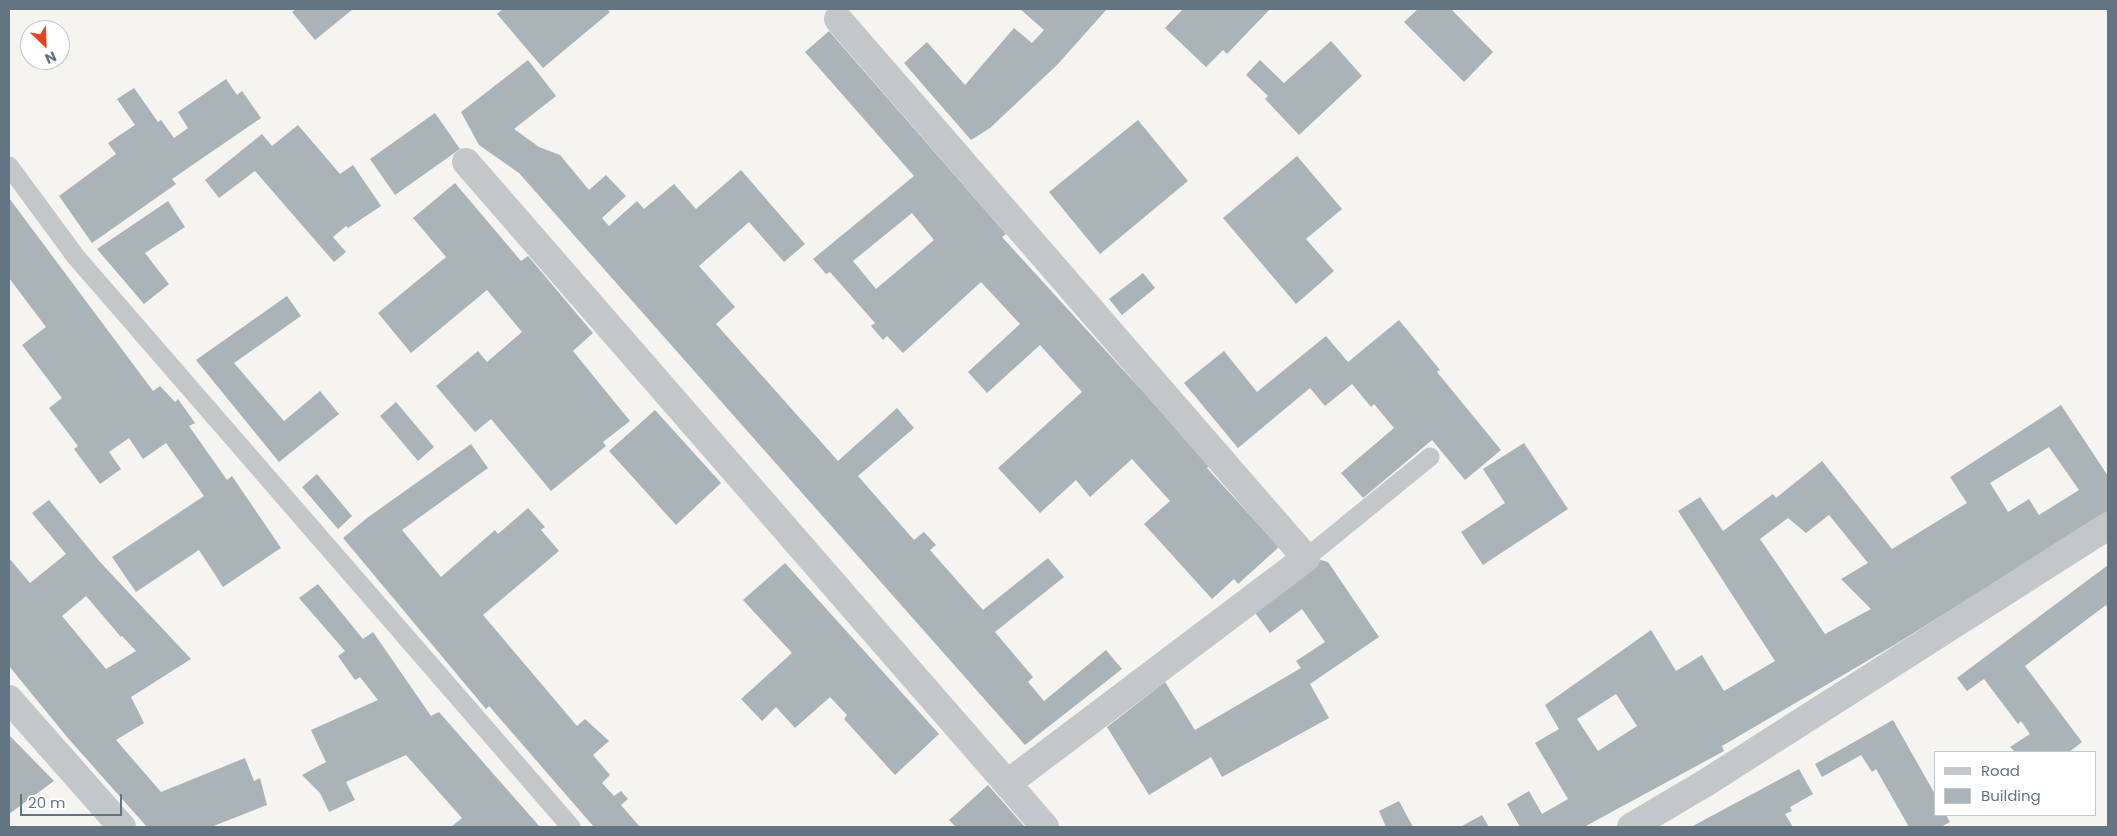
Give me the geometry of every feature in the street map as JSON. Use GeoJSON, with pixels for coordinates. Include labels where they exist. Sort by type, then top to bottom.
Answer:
{"type":"FeatureCollection","features":[{"type":"Feature","properties":{"kind":"street"},"geometry":{"type":"LineString","coordinates":[[838,18],[1306,558],[1008,783]]}},
{"type":"Feature","properties":{"kind":"street"},"geometry":{"type":"LineString","coordinates":[[466,162],[1045,827]]}},
{"type":"Feature","properties":{"kind":"street"},"geometry":{"type":"LineString","coordinates":[[1631,827],[1715,777],[2108,526]]}},
{"type":"Feature","properties":{"kind":"street"},"geometry":{"type":"LineString","coordinates":[[9,700],[122,827]]}},
{"type":"Feature","properties":{"kind":"lane"},"geometry":{"type":"LineString","coordinates":[[9,166],[76,257],[571,827]]}},
{"type":"Feature","properties":{"kind":"lane"},"geometry":{"type":"LineString","coordinates":[[1306,558],[1430,457]]}},
{"type":"Feature","properties":{"kind":"building"},"geometry":{"type":"Polygon","coordinates":[[[296,9],[353,9],[315,40],[292,12],[296,9]]]}},
{"type":"Feature","properties":{"kind":"building"},"geometry":{"type":"Polygon","coordinates":[[[503,9],[607,9],[610,12],[543,68],[497,14],[503,9]]]}},
{"type":"Feature","properties":{"kind":"building"},"geometry":{"type":"Polygon","coordinates":[[[1020,9],[1107,9],[1057,65],[990,128],[971,140],[904,63],[927,42],[965,85],[1014,28],[1032,43],[1044,30],[1020,9]]]}},
{"type":"Feature","properties":{"kind":"building"},"geometry":{"type":"Polygon","coordinates":[[[1183,9],[1270,9],[1227,54],[1223,50],[1206,67],[1165,28],[1183,9]]]}},
{"type":"Feature","properties":{"kind":"building"},"geometry":{"type":"Polygon","coordinates":[[[1418,9],[1451,9],[1493,52],[1464,82],[1404,22],[1418,9]]]}},
{"type":"Feature","properties":{"kind":"building"},"geometry":{"type":"Polygon","coordinates":[[[829,31],[1006,234],[1002,237],[1210,465],[1207,468],[1279,547],[1238,584],[1234,579],[1212,599],[1144,524],[1170,501],[1132,459],[1090,497],[1076,480],[1040,513],[998,468],[1082,392],[1040,345],[987,393],[968,372],[1020,324],[981,282],[903,353],[887,336],[883,340],[871,326],[875,323],[830,272],[826,274],[813,259],[914,176],[805,52],[829,31]],[[912,213],[853,261],[876,289],[934,240],[912,213]]]}},
{"type":"Feature","properties":{"kind":"building"},"geometry":{"type":"Polygon","coordinates":[[[1331,41],[1362,76],[1299,135],[1265,99],[1268,96],[1246,75],[1260,60],[1284,83],[1331,41]]]}},
{"type":"Feature","properties":{"kind":"building"},"geometry":{"type":"Polygon","coordinates":[[[528,60],[556,96],[514,129],[539,147],[560,155],[589,190],[606,175],[626,196],[602,218],[609,226],[637,201],[644,209],[674,184],[696,209],[741,170],[805,244],[784,262],[749,222],[699,266],[735,307],[716,324],[838,461],[897,408],[914,428],[858,476],[914,540],[924,532],[936,545],[930,550],[983,610],[1048,558],[1064,577],[995,632],[1033,677],[1028,682],[1044,701],[1106,650],[1122,669],[1025,745],[519,173],[479,145],[461,112],[528,60]]]}},
{"type":"Feature","properties":{"kind":"building"},"geometry":{"type":"Polygon","coordinates":[[[226,79],[237,95],[242,91],[261,118],[172,179],[176,184],[92,243],[59,196],[116,154],[108,143],[135,125],[117,99],[134,88],[158,122],[161,120],[174,138],[188,128],[178,112],[226,79]]]}},
{"type":"Feature","properties":{"kind":"building"},"geometry":{"type":"Polygon","coordinates":[[[435,113],[460,149],[395,195],[370,159],[435,113]]]}},
{"type":"Feature","properties":{"kind":"building"},"geometry":{"type":"Polygon","coordinates":[[[1138,120],[1188,181],[1100,254],[1049,192],[1138,120]]]}},
{"type":"Feature","properties":{"kind":"building"},"geometry":{"type":"Polygon","coordinates":[[[298,125],[340,174],[353,165],[381,206],[348,228],[346,226],[333,237],[346,252],[334,262],[255,171],[219,198],[205,180],[262,134],[272,146],[298,125]]]}},
{"type":"Feature","properties":{"kind":"building"},"geometry":{"type":"Polygon","coordinates":[[[1297,156],[1342,209],[1306,239],[1334,271],[1296,304],[1223,218],[1297,156]]]}},
{"type":"Feature","properties":{"kind":"building"},"geometry":{"type":"Polygon","coordinates":[[[455,183],[521,261],[528,256],[593,333],[573,351],[630,421],[603,442],[606,446],[551,491],[491,419],[475,432],[436,386],[478,351],[487,362],[522,332],[487,290],[411,353],[378,313],[446,257],[413,218],[455,183]]]}},
{"type":"Feature","properties":{"kind":"building"},"geometry":{"type":"Polygon","coordinates":[[[9,198],[153,391],[160,386],[175,402],[178,399],[195,423],[189,426],[227,480],[232,476],[281,548],[223,587],[199,550],[136,592],[112,557],[204,496],[166,443],[143,459],[129,438],[109,452],[121,469],[100,484],[74,449],[78,446],[49,408],[62,398],[22,345],[46,327],[9,278],[9,198]]]}},
{"type":"Feature","properties":{"kind":"building"},"geometry":{"type":"Polygon","coordinates":[[[168,201],[185,227],[145,253],[169,284],[144,304],[97,249],[168,201]]]}},
{"type":"Feature","properties":{"kind":"building"},"geometry":{"type":"Polygon","coordinates":[[[1143,273],[1155,288],[1122,315],[1109,299],[1143,273]]]}},
{"type":"Feature","properties":{"kind":"building"},"geometry":{"type":"Polygon","coordinates":[[[287,296],[301,316],[234,363],[284,421],[320,391],[339,414],[279,462],[196,360],[287,296]]]}},
{"type":"Feature","properties":{"kind":"building"},"geometry":{"type":"Polygon","coordinates":[[[1399,320],[1440,370],[1437,372],[1501,450],[1465,480],[1432,440],[1363,498],[1341,473],[1394,428],[1374,404],[1371,407],[1352,384],[1325,406],[1310,388],[1238,448],[1184,383],[1224,351],[1257,392],[1326,336],[1348,362],[1399,320]]]}},
{"type":"Feature","properties":{"kind":"building"},"geometry":{"type":"Polygon","coordinates":[[[396,402],[434,447],[418,461],[380,416],[396,402]]]}},
{"type":"Feature","properties":{"kind":"building"},"geometry":{"type":"Polygon","coordinates":[[[2061,405],[2108,476],[2108,512],[1896,644],[1722,746],[1724,751],[1584,827],[1520,827],[1507,804],[1529,791],[1542,814],[1568,799],[1535,743],[1559,729],[1545,705],[1651,630],[1676,671],[1702,655],[1724,691],[1775,661],[1678,511],[1700,497],[1723,531],[1773,494],[1776,498],[1822,461],[1892,549],[1967,503],[1950,477],[2061,405]],[[2049,447],[1990,483],[2008,512],[2029,499],[2039,515],[2079,490],[2049,447]],[[1829,515],[1806,533],[1788,518],[1760,539],[1825,634],[1871,609],[1841,579],[1868,563],[1829,515]],[[1616,694],[1577,719],[1598,751],[1637,726],[1616,694]]]}},
{"type":"Feature","properties":{"kind":"building"},"geometry":{"type":"Polygon","coordinates":[[[655,410],[721,483],[676,525],[609,451],[655,410]]]}},
{"type":"Feature","properties":{"kind":"building"},"geometry":{"type":"Polygon","coordinates":[[[1524,443],[1568,509],[1483,565],[1461,532],[1505,503],[1483,469],[1524,443]]]}},
{"type":"Feature","properties":{"kind":"building"},"geometry":{"type":"Polygon","coordinates":[[[471,444],[488,468],[402,530],[441,577],[495,530],[498,534],[528,508],[545,527],[541,530],[559,551],[483,615],[577,726],[585,719],[609,741],[593,755],[610,775],[602,783],[614,796],[621,791],[628,799],[621,805],[640,827],[594,827],[489,706],[486,709],[343,538],[367,518],[471,444]]]}},
{"type":"Feature","properties":{"kind":"building"},"geometry":{"type":"Polygon","coordinates":[[[317,474],[352,516],[338,529],[302,487],[317,474]]]}},
{"type":"Feature","properties":{"kind":"building"},"geometry":{"type":"Polygon","coordinates":[[[49,500],[100,562],[191,659],[131,697],[144,723],[116,740],[161,792],[245,758],[254,781],[260,778],[267,805],[211,827],[147,827],[67,737],[9,666],[9,558],[30,583],[66,554],[32,513],[49,500]],[[86,596],[62,616],[106,669],[136,651],[121,637],[86,596]]]}},
{"type":"Feature","properties":{"kind":"building"},"geometry":{"type":"Polygon","coordinates":[[[1321,560],[1328,562],[1379,637],[1310,684],[1329,718],[1222,777],[1211,757],[1149,795],[1107,727],[1165,682],[1195,730],[1301,668],[1296,661],[1325,642],[1302,609],[1270,633],[1253,610],[1321,560]]]}},
{"type":"Feature","properties":{"kind":"building"},"geometry":{"type":"Polygon","coordinates":[[[785,563],[939,734],[895,775],[844,719],[847,715],[830,697],[795,728],[776,707],[762,721],[741,699],[792,653],[743,600],[785,563]]]}},
{"type":"Feature","properties":{"kind":"building"},"geometry":{"type":"Polygon","coordinates":[[[2108,565],[2108,610],[2106,605],[2025,666],[2082,742],[2070,751],[2014,751],[2010,747],[2030,734],[2021,721],[2018,724],[1984,679],[1967,691],[1957,678],[2108,565]]]}},
{"type":"Feature","properties":{"kind":"building"},"geometry":{"type":"Polygon","coordinates":[[[318,584],[363,639],[373,632],[431,716],[439,712],[540,827],[451,827],[462,818],[406,755],[346,782],[355,800],[329,812],[320,793],[302,775],[326,762],[311,730],[378,700],[360,677],[355,680],[338,656],[345,651],[299,598],[318,584]]]}},
{"type":"Feature","properties":{"kind":"building"},"geometry":{"type":"Polygon","coordinates":[[[1893,720],[1934,792],[1934,816],[1947,816],[1950,822],[1941,827],[1909,827],[1876,769],[1872,772],[1861,755],[1822,777],[1815,764],[1893,720]]]}},
{"type":"Feature","properties":{"kind":"building"},"geometry":{"type":"Polygon","coordinates":[[[9,735],[54,781],[9,814],[9,735]]]}},
{"type":"Feature","properties":{"kind":"building"},"geometry":{"type":"Polygon","coordinates":[[[1799,769],[1813,794],[1790,807],[1792,811],[1785,814],[1793,827],[1691,827],[1799,769]]]}},
{"type":"Feature","properties":{"kind":"building"},"geometry":{"type":"Polygon","coordinates":[[[988,785],[1025,827],[956,827],[949,820],[988,785]]]}},
{"type":"Feature","properties":{"kind":"building"},"geometry":{"type":"Polygon","coordinates":[[[1399,801],[1413,827],[1386,827],[1379,811],[1399,801]]]}},
{"type":"Feature","properties":{"kind":"building"},"geometry":{"type":"Polygon","coordinates":[[[1482,815],[1489,827],[1460,827],[1482,815]]]}}]}
